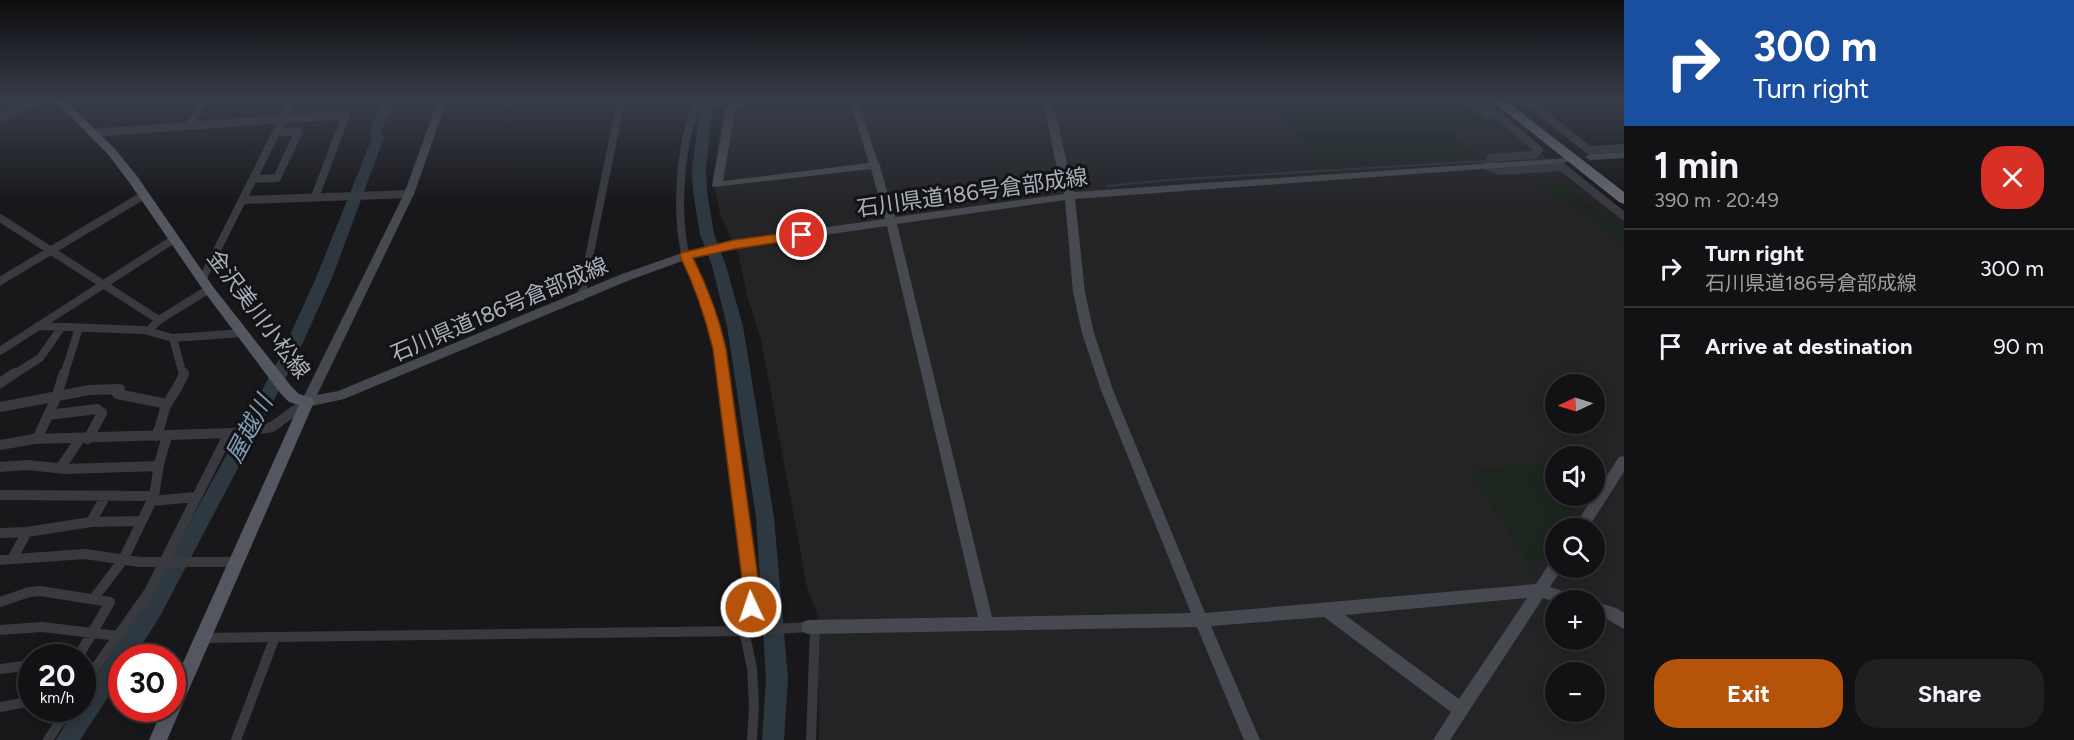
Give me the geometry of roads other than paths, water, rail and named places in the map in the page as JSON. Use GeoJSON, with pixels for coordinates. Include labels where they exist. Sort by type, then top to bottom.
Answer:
{"type":"FeatureCollection","features":[{"type":"Feature","properties":{"kind":"highway"},"geometry":{"type":"LineString","coordinates":[[1541,135],[1624,200]]}},
{"type":"Feature","properties":{"kind":"highway"},"geometry":{"type":"LineString","coordinates":[[1554,135],[1624,189]]}},
{"type":"Feature","properties":{"kind":"main road","name":"金沢美川小松線"},"geometry":{"type":"LineString","coordinates":[[94,135],[111,151],[286,390],[294,398],[307,402],[158,740]]}},
{"type":"Feature","properties":{"kind":"street"},"geometry":{"type":"LineString","coordinates":[[148,331],[206,283],[276,135]]}},
{"type":"Feature","properties":{"kind":"street"},"geometry":{"type":"LineString","coordinates":[[254,179],[278,178],[297,135]]}},
{"type":"Feature","properties":{"kind":"street"},"geometry":{"type":"LineString","coordinates":[[315,197],[339,135]]}},
{"type":"Feature","properties":{"kind":"street"},"geometry":{"type":"LineString","coordinates":[[1,447],[37,439],[231,433],[272,427],[285,419],[307,402],[318,383],[408,194],[430,135]]}},
{"type":"Feature","properties":{"kind":"street"},"geometry":{"type":"LineString","coordinates":[[580,297],[614,135]]}},
{"type":"Feature","properties":{"kind":"street"},"geometry":{"type":"LineString","coordinates":[[687,135],[683,179],[688,255],[708,307],[720,349],[750,578],[749,631],[754,705],[752,740]]}},
{"type":"Feature","properties":{"kind":"street"},"geometry":{"type":"LineString","coordinates":[[726,135],[717,185],[876,165]]}},
{"type":"Feature","properties":{"kind":"street"},"geometry":{"type":"LineString","coordinates":[[866,135],[892,223],[987,625]]}},
{"type":"Feature","properties":{"kind":"street"},"geometry":{"type":"LineString","coordinates":[[1054,135],[1070,196],[1079,292],[1088,333],[1107,390],[1252,740]]}},
{"type":"Feature","properties":{"kind":"street"},"geometry":{"type":"LineString","coordinates":[[1520,135],[1539,150],[1533,155],[1490,158],[1491,166],[1500,171],[1562,167],[1624,216]]}},
{"type":"Feature","properties":{"kind":"street"},"geometry":{"type":"LineString","coordinates":[[1570,135],[1589,150],[1624,148]]}},
{"type":"Feature","properties":{"kind":"street"},"geometry":{"type":"LineString","coordinates":[[1590,157],[1624,155]]}},
{"type":"Feature","properties":{"kind":"street","name":"石川県道186号倉部成線"},"geometry":{"type":"LineString","coordinates":[[307,402],[340,396],[626,277],[688,255],[734,244],[1070,196],[1564,160]]}},
{"type":"Feature","properties":{"kind":"street"},"geometry":{"type":"LineString","coordinates":[[244,200],[408,194]]}},
{"type":"Feature","properties":{"kind":"street"},"geometry":{"type":"LineString","coordinates":[[0,281],[144,195]]}},
{"type":"Feature","properties":{"kind":"street"},"geometry":{"type":"LineString","coordinates":[[0,218],[159,320]]}},
{"type":"Feature","properties":{"kind":"street"},"geometry":{"type":"LineString","coordinates":[[0,351],[174,239]]}},
{"type":"Feature","properties":{"kind":"street"},"geometry":{"type":"LineString","coordinates":[[38,326],[148,331],[173,338],[243,333]]}},
{"type":"Feature","properties":{"kind":"street"},"geometry":{"type":"LineString","coordinates":[[0,383],[40,358],[61,328]]}},
{"type":"Feature","properties":{"kind":"street"},"geometry":{"type":"LineString","coordinates":[[37,439],[56,398],[79,328]]}},
{"type":"Feature","properties":{"kind":"street"},"geometry":{"type":"LineString","coordinates":[[94,598],[123,560],[153,499],[167,404],[180,386],[184,373],[173,338]]}},
{"type":"Feature","properties":{"kind":"street"},"geometry":{"type":"LineString","coordinates":[[0,407],[89,390],[120,389],[117,394],[167,404]]}},
{"type":"Feature","properties":{"kind":"street"},"geometry":{"type":"LineString","coordinates":[[48,415],[96,409],[102,413],[60,468]]}},
{"type":"Feature","properties":{"kind":"street"},"geometry":{"type":"LineString","coordinates":[[96,667],[150,590],[166,562],[196,496],[231,433]]}},
{"type":"Feature","properties":{"kind":"street"},"geometry":{"type":"LineString","coordinates":[[1587,518],[1624,461]]}},
{"type":"Feature","properties":{"kind":"street"},"geometry":{"type":"LineString","coordinates":[[0,467],[27,465],[60,468],[159,466]]}},
{"type":"Feature","properties":{"kind":"street"},"geometry":{"type":"LineString","coordinates":[[0,495],[23,493],[153,499],[196,496]]}},
{"type":"Feature","properties":{"kind":"street"},"geometry":{"type":"LineString","coordinates":[[91,522],[105,497]]}},
{"type":"Feature","properties":{"kind":"street"},"geometry":{"type":"LineString","coordinates":[[0,533],[27,532],[91,522],[142,521]]}},
{"type":"Feature","properties":{"kind":"street"},"geometry":{"type":"LineString","coordinates":[[12,559],[27,532]]}},
{"type":"Feature","properties":{"kind":"street"},"geometry":{"type":"LineString","coordinates":[[0,560],[85,554],[123,560],[237,562]]}},
{"type":"Feature","properties":{"kind":"street"},"geometry":{"type":"LineString","coordinates":[[1441,740],[1548,578]]}},
{"type":"Feature","properties":{"kind":"street"},"geometry":{"type":"LineString","coordinates":[[204,638],[749,631],[812,627],[1201,620],[1539,590],[1545,592]]}},
{"type":"Feature","properties":{"kind":"street"},"geometry":{"type":"LineString","coordinates":[[0,602],[29,592],[40,591],[110,602],[86,644]]}},
{"type":"Feature","properties":{"kind":"street"},"geometry":{"type":"LineString","coordinates":[[1326,610],[1460,709]]}},
{"type":"Feature","properties":{"kind":"street"},"geometry":{"type":"LineString","coordinates":[[1605,612],[1624,622]]}},
{"type":"Feature","properties":{"kind":"street"},"geometry":{"type":"LineString","coordinates":[[0,630],[11,626],[38,627],[118,636]]}},
{"type":"Feature","properties":{"kind":"street"},"geometry":{"type":"LineString","coordinates":[[811,740],[812,627]]}},
{"type":"Feature","properties":{"kind":"street"},"geometry":{"type":"LineString","coordinates":[[236,740],[275,638]]}},
{"type":"Feature","properties":{"kind":"street"},"geometry":{"type":"LineString","coordinates":[[0,669],[18,667]]}},
{"type":"Feature","properties":{"kind":"street"},"geometry":{"type":"LineString","coordinates":[[0,707],[18,704]]}},
{"type":"Feature","properties":{"kind":"street"},"geometry":{"type":"LineString","coordinates":[[48,740],[60,722]]}},
{"type":"Feature","properties":{"kind":"waterway","name":"屋越川"},"geometry":{"type":"LineString","coordinates":[[67,740],[152,611],[287,360],[324,278],[378,138],[377,135]]}},
{"type":"Feature","properties":{"kind":"waterway"},"geometry":{"type":"LineString","coordinates":[[703,135],[699,169],[700,192],[707,234],[719,266],[735,326],[765,517],[777,678],[773,740]]}},
{"type":"Feature","properties":{"kind":"waterway"},"geometry":{"type":"LineString","coordinates":[[1107,186],[1168,180],[1486,161]]}}]}
